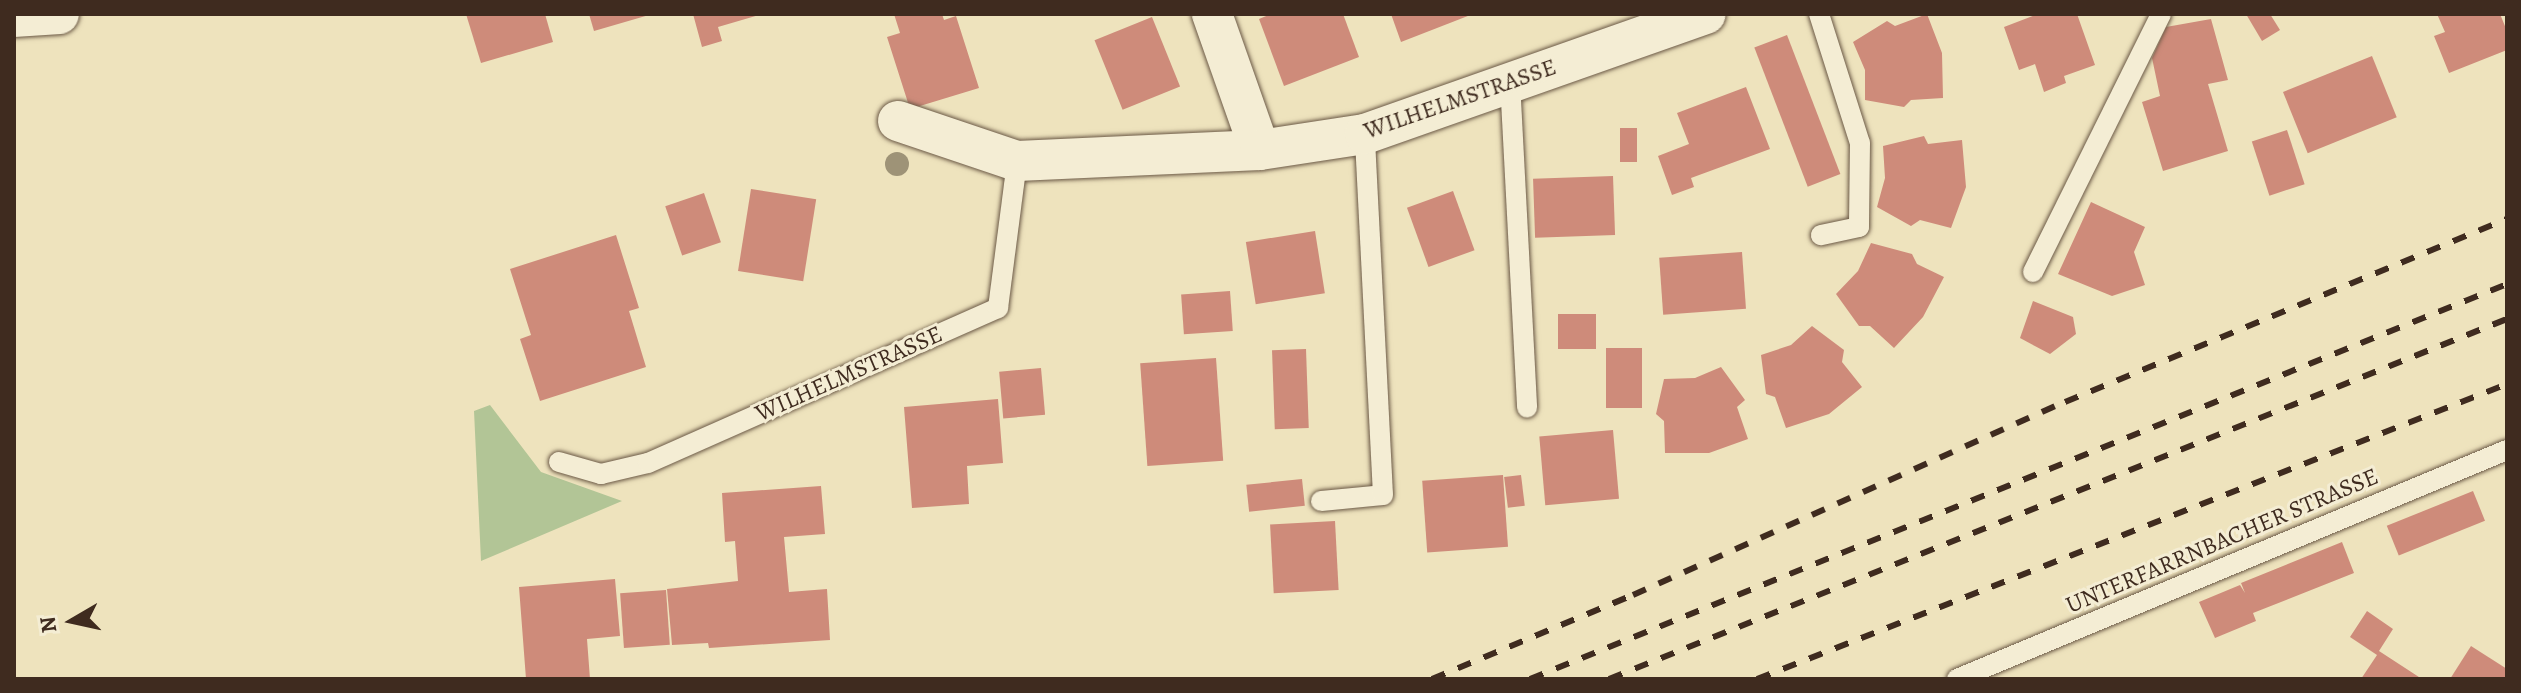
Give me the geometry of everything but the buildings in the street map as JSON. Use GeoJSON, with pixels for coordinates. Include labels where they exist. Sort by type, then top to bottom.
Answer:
{"type":"FeatureCollection","features":[{"type":"Feature","properties":{"kind":"street"},"geometry":{"type":"LineString","coordinates":[[14,17],[59,14]]}},
{"type":"Feature","properties":{"kind":"street"},"geometry":{"type":"LineString","coordinates":[[1212,14],[1260,150]]}},
{"type":"Feature","properties":{"kind":"street","name":"WILHELMSTRASSE"},"geometry":{"type":"LineString","coordinates":[[898,121],[1017,161],[1260,150],[1365,134],[1706,14]]}},
{"type":"Feature","properties":{"kind":"lane"},"geometry":{"type":"LineString","coordinates":[[1819,14],[1860,143],[1859,227],[1821,235]]}},
{"type":"Feature","properties":{"kind":"lane"},"geometry":{"type":"LineString","coordinates":[[2033,272],[2161,14]]}},
{"type":"Feature","properties":{"kind":"lane"},"geometry":{"type":"LineString","coordinates":[[1510,81],[1527,408]]}},
{"type":"Feature","properties":{"kind":"lane"},"geometry":{"type":"LineString","coordinates":[[1321,501],[1383,495],[1365,134]]}},
{"type":"Feature","properties":{"kind":"lane","name":"WILHELMSTRASSE"},"geometry":{"type":"LineString","coordinates":[[559,462],[601,474],[648,463],[998,308],[1017,161]]}},
{"type":"Feature","properties":{"kind":"lane","name":"UNTERFARRNBACHER STRASSE"},"geometry":{"type":"LineString","coordinates":[[1957,679],[2507,450]]}},
{"type":"Feature","properties":{"kind":"green space"},"geometry":{"type":"Polygon","coordinates":[[[490,405],[541,472],[622,501],[481,561],[474,411],[490,405]]]}},
{"type":"Feature","properties":{"kind":"railway"},"geometry":{"type":"LineString","coordinates":[[1432,679],[1633,595],[2065,402],[2507,219]]}},
{"type":"Feature","properties":{"kind":"railway"},"geometry":{"type":"LineString","coordinates":[[1530,679],[2507,284]]}},
{"type":"Feature","properties":{"kind":"railway"},"geometry":{"type":"LineString","coordinates":[[1609,679],[2507,319]]}},
{"type":"Feature","properties":{"kind":"railway"},"geometry":{"type":"LineString","coordinates":[[1757,679],[2507,384]]}}]}
